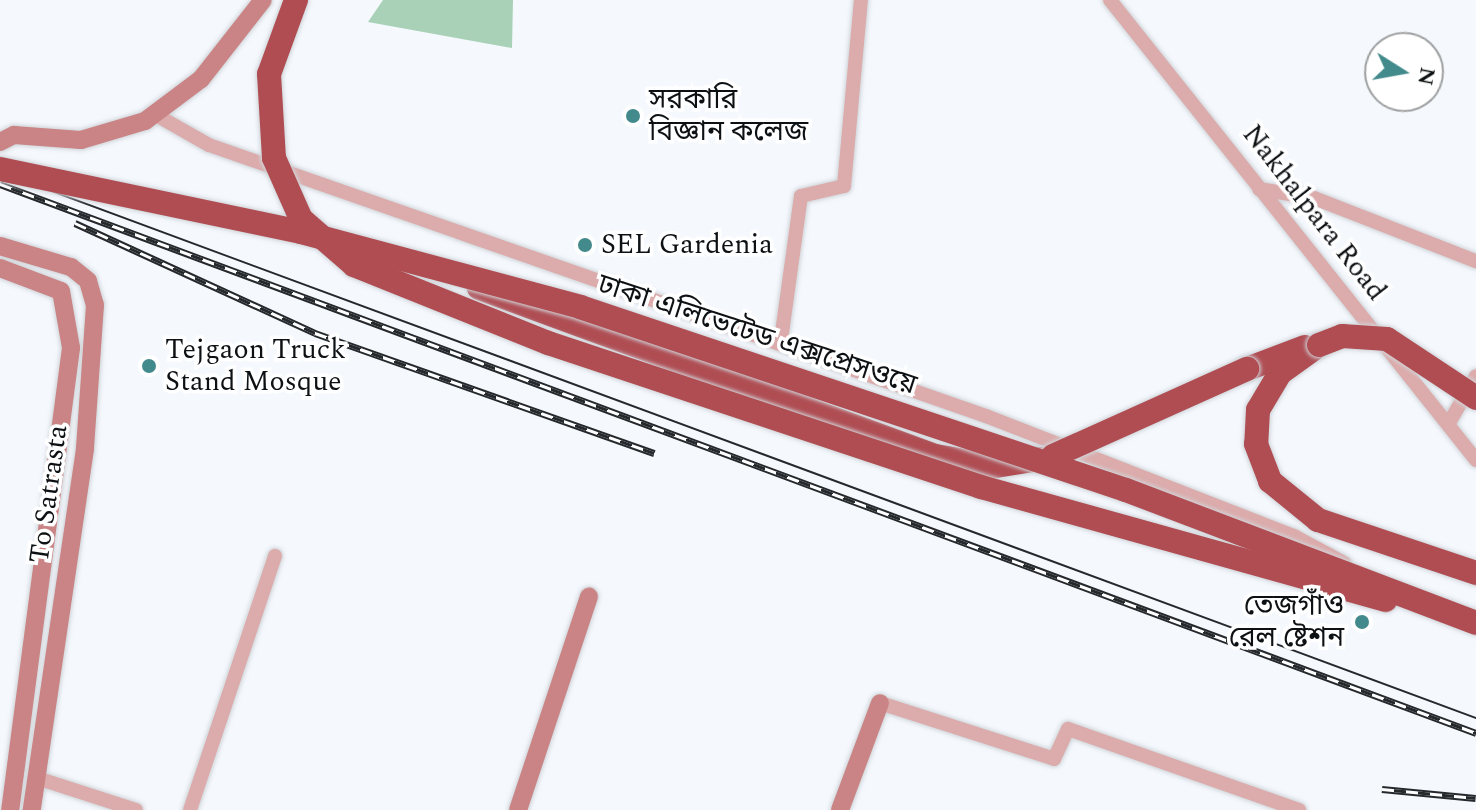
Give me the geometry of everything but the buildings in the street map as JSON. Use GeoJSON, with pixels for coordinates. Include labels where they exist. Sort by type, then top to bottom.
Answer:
{"type":"FeatureCollection","features":[{"type":"Feature","properties":{"kind":"highway"},"geometry":{"type":"LineString","coordinates":[[296,0],[269,74],[274,158],[314,234],[378,278],[981,487],[1476,624]]}},
{"type":"Feature","properties":{"kind":"highway","name":"ঢাকা এলিভেটেড এক্সপ্রেসওয়ে"},"geometry":{"type":"LineString","coordinates":[[0,169],[425,264],[580,307],[1126,490],[1476,624]]}},
{"type":"Feature","properties":{"kind":"highway"},"geometry":{"type":"LineString","coordinates":[[425,264],[621,345],[920,451],[979,464],[1060,453],[1288,350],[1319,345],[1342,336],[1387,339],[1476,398]]}},
{"type":"Feature","properties":{"kind":"highway"},"geometry":{"type":"LineString","coordinates":[[1319,345],[1267,389],[1255,428],[1260,460],[1299,510],[1476,573]]}},
{"type":"Feature","properties":{"kind":"street"},"geometry":{"type":"LineString","coordinates":[[1,140],[100,137],[156,115],[201,79],[263,0]]}},
{"type":"Feature","properties":{"kind":"street"},"geometry":{"type":"LineString","coordinates":[[781,340],[801,196],[844,186],[861,0]]}},
{"type":"Feature","properties":{"kind":"street","name":"Nakhalpara Road"},"geometry":{"type":"LineString","coordinates":[[1110,0],[1476,460]]}},
{"type":"Feature","properties":{"kind":"street"},"geometry":{"type":"LineString","coordinates":[[156,115],[209,145],[781,340],[1294,536],[1476,633]]}},
{"type":"Feature","properties":{"kind":"street"},"geometry":{"type":"LineString","coordinates":[[1259,189],[1314,198],[1476,261]]}},
{"type":"Feature","properties":{"kind":"street"},"geometry":{"type":"LineString","coordinates":[[0,246],[71,267],[88,281],[95,305],[68,307]]}},
{"type":"Feature","properties":{"kind":"street"},"geometry":{"type":"LineString","coordinates":[[0,268],[49,282],[68,307],[62,447],[10,810]]}},
{"type":"Feature","properties":{"kind":"street","name":"To Satrasta"},"geometry":{"type":"LineString","coordinates":[[32,810],[85,449],[95,305]]}},
{"type":"Feature","properties":{"kind":"street"},"geometry":{"type":"LineString","coordinates":[[1449,423],[1476,376]]}},
{"type":"Feature","properties":{"kind":"street"},"geometry":{"type":"LineString","coordinates":[[62,447],[85,449]]}},
{"type":"Feature","properties":{"kind":"street"},"geometry":{"type":"LineString","coordinates":[[190,810],[275,556]]}},
{"type":"Feature","properties":{"kind":"street"},"geometry":{"type":"LineString","coordinates":[[518,810],[589,596]]}},
{"type":"Feature","properties":{"kind":"street"},"geometry":{"type":"LineString","coordinates":[[840,810],[880,703],[1054,759],[1068,729],[1299,810]]}},
{"type":"Feature","properties":{"kind":"street"},"geometry":{"type":"LineString","coordinates":[[15,775],[37,778],[136,810]]}},
{"type":"Feature","properties":{"kind":"green space"},"geometry":{"type":"Polygon","coordinates":[[[383,0],[513,0],[512,48],[368,22],[383,0]]]}},
{"type":"Feature","properties":{"kind":"tram line"},"geometry":{"type":"LineString","coordinates":[[0,172],[1476,718]]}},
{"type":"Feature","properties":{"kind":"railway"},"geometry":{"type":"LineString","coordinates":[[0,184],[1476,733]]}},
{"type":"Feature","properties":{"kind":"railway"},"geometry":{"type":"LineString","coordinates":[[75,223],[315,333],[654,453]]}},
{"type":"Feature","properties":{"kind":"railway"},"geometry":{"type":"LineString","coordinates":[[1382,789],[1476,798]]}},
{"type":"Feature","properties":{"kind":"place","name":"সরকারি বিজ্ঞান কলেজ"},"geometry":{"type":"Point","coordinates":[633,116]}},
{"type":"Feature","properties":{"kind":"place","name":"SEL Gardenia"},"geometry":{"type":"Point","coordinates":[585,245]}},
{"type":"Feature","properties":{"kind":"place","name":"Tejgaon Truck Stand Mosque"},"geometry":{"type":"Point","coordinates":[149,366]}},
{"type":"Feature","properties":{"kind":"place","name":"তেজগাঁও রেল ষ্টেশন"},"geometry":{"type":"Point","coordinates":[1362,622]}}]}
